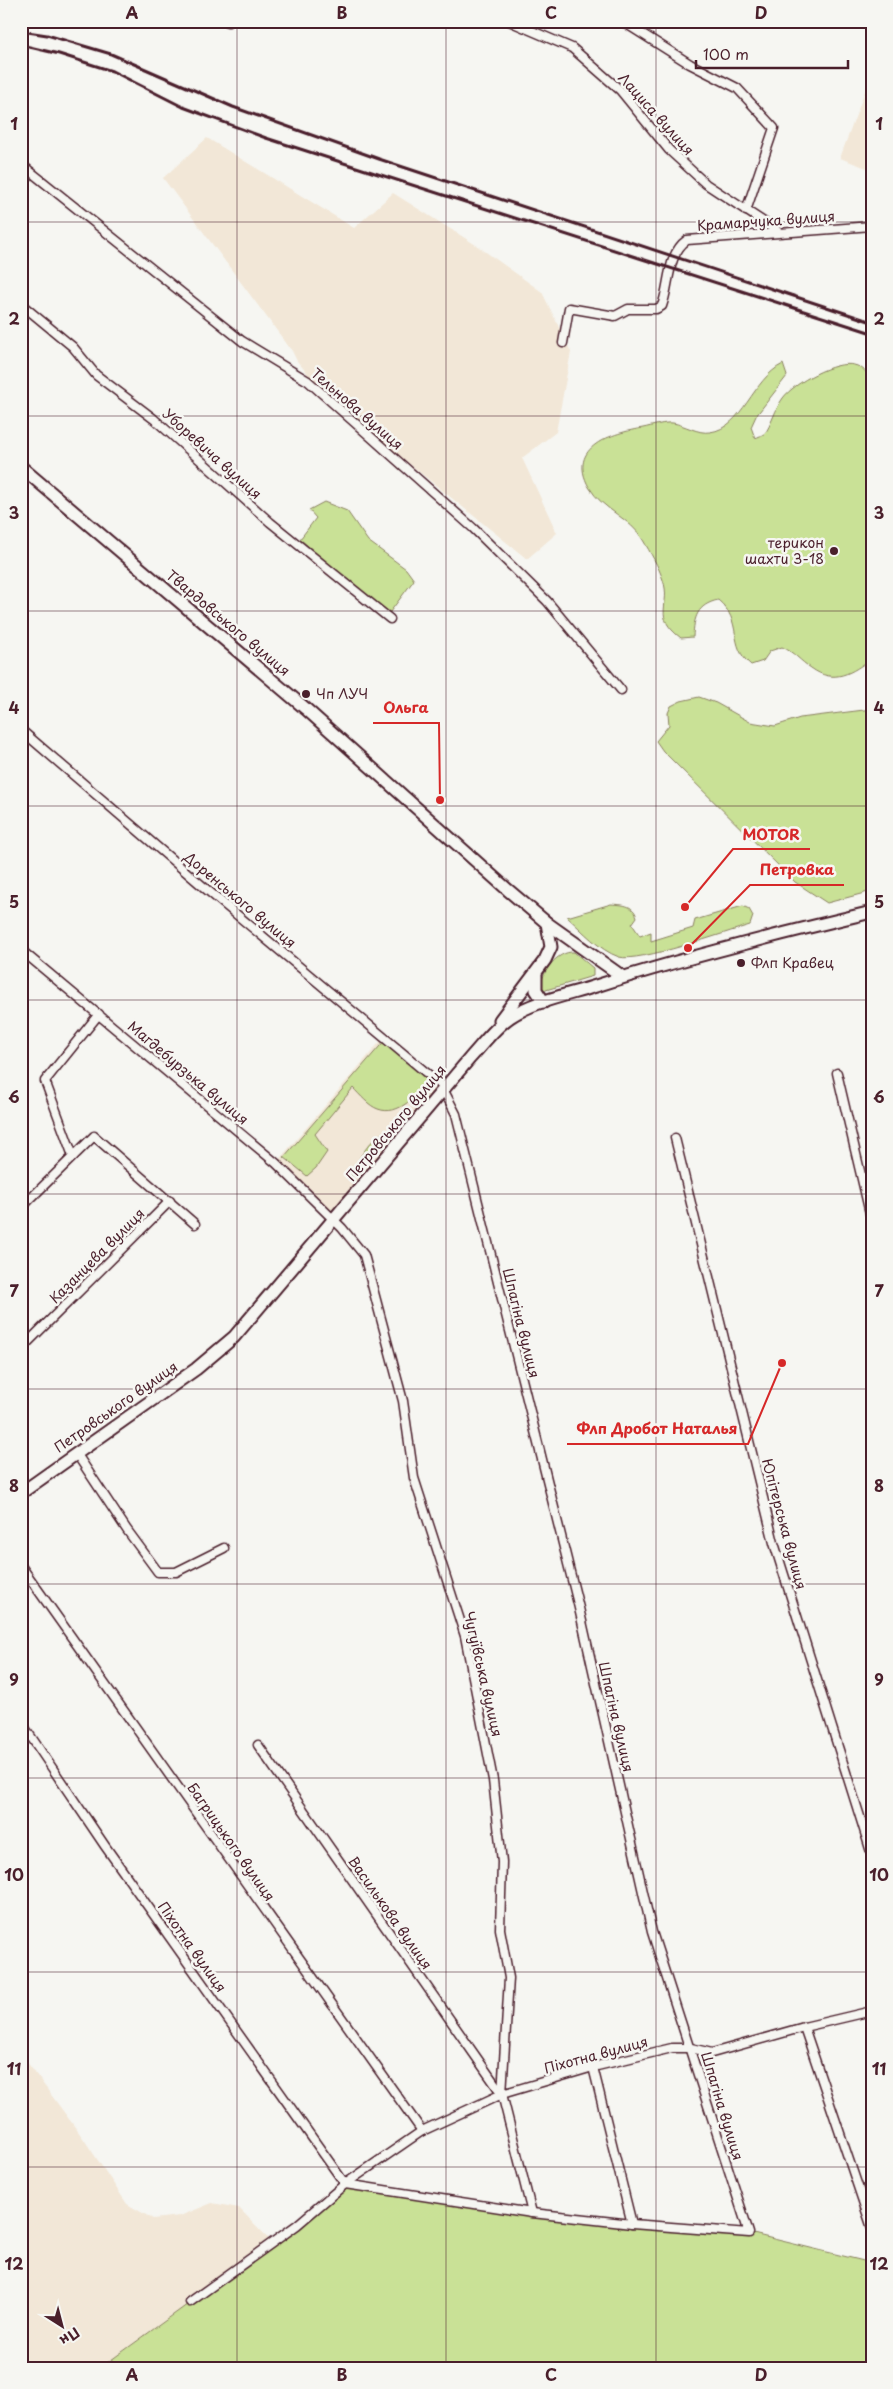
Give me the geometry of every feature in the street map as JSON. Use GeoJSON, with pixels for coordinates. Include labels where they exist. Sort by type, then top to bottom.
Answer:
{"type":"FeatureCollection","features":[{"type":"Feature","properties":{"kind":"main road","name":"Твардовського вулиця"},"geometry":{"type":"LineString","coordinates":[[21,467],[299,703],[500,884],[548,923],[623,977]]}},
{"type":"Feature","properties":{"kind":"main road","name":"Петровського вулиця"},"geometry":{"type":"LineString","coordinates":[[21,1493],[189,1374],[234,1337],[470,1058],[510,1017],[526,1008],[623,977],[764,938],[872,912]]}},
{"type":"Feature","properties":{"kind":"main road"},"geometry":{"type":"LineString","coordinates":[[470,1058],[536,975],[551,947],[548,923]]}},
{"type":"Feature","properties":{"kind":"main road"},"geometry":{"type":"LineString","coordinates":[[536,975],[536,990],[544,1002]]}},
{"type":"Feature","properties":{"kind":"street","name":"Лациса вулиця"},"geometry":{"type":"LineString","coordinates":[[509,21],[572,48],[620,90],[681,162],[706,184],[778,232]]}},
{"type":"Feature","properties":{"kind":"street"},"geometry":{"type":"LineString","coordinates":[[622,21],[690,64],[737,88],[774,128],[746,210]]}},
{"type":"Feature","properties":{"kind":"street","name":"Тельнова вулиця"},"geometry":{"type":"LineString","coordinates":[[21,164],[242,341],[308,381],[480,534],[547,601],[621,690]]}},
{"type":"Feature","properties":{"kind":"street","name":"Крамарчука вулиця"},"geometry":{"type":"LineString","coordinates":[[563,343],[569,308],[615,316],[628,309],[656,309],[662,306],[674,258],[680,246],[687,240],[778,232],[816,232],[872,226]]}},
{"type":"Feature","properties":{"kind":"street","name":"Уборевича вулиця"},"geometry":{"type":"LineString","coordinates":[[21,304],[73,347],[96,375],[154,419],[270,522],[390,619]]}},
{"type":"Feature","properties":{"kind":"street","name":"Доренського вулиця"},"geometry":{"type":"LineString","coordinates":[[21,730],[206,889],[385,1036],[444,1089]]}},
{"type":"Feature","properties":{"kind":"street","name":"Магдебурзька вулиця"},"geometry":{"type":"LineString","coordinates":[[21,950],[276,1163],[334,1220]]}},
{"type":"Feature","properties":{"kind":"street"},"geometry":{"type":"LineString","coordinates":[[73,1156],[45,1081],[99,1014]]}},
{"type":"Feature","properties":{"kind":"street"},"geometry":{"type":"LineString","coordinates":[[837,1073],[872,1222]]}},
{"type":"Feature","properties":{"kind":"street","name":"Шпагіна вулиця"},"geometry":{"type":"LineString","coordinates":[[345,2184],[532,2212],[632,2224],[749,2233],[691,2048],[652,1932],[572,1579],[456,1114],[444,1089]]}},
{"type":"Feature","properties":{"kind":"street"},"geometry":{"type":"LineString","coordinates":[[21,1208],[94,1136],[195,1224]]}},
{"type":"Feature","properties":{"kind":"street","name":"Юпітерська вулиця"},"geometry":{"type":"LineString","coordinates":[[676,1138],[774,1543],[872,1854]]}},
{"type":"Feature","properties":{"kind":"street","name":"Казанцева вулиця"},"geometry":{"type":"LineString","coordinates":[[21,1349],[170,1201]]}},
{"type":"Feature","properties":{"kind":"street","name":"Чугуївська вулиця"},"geometry":{"type":"LineString","coordinates":[[334,1220],[364,1255],[403,1401],[414,1478],[464,1636],[493,1780],[502,1862],[500,1929],[509,1978],[502,2094]]}},
{"type":"Feature","properties":{"kind":"street"},"geometry":{"type":"LineString","coordinates":[[76,1454],[158,1572],[176,1572],[224,1548]]}},
{"type":"Feature","properties":{"kind":"street","name":"Багрицького вулиця"},"geometry":{"type":"LineString","coordinates":[[21,1566],[422,2131]]}},
{"type":"Feature","properties":{"kind":"street","name":"Піхотна вулиця"},"geometry":{"type":"LineString","coordinates":[[21,1722],[105,1846],[345,2184]]}},
{"type":"Feature","properties":{"kind":"street","name":"Василькова вулиця"},"geometry":{"type":"LineString","coordinates":[[258,1745],[502,2094]]}},
{"type":"Feature","properties":{"kind":"street","name":"Піхотна вулиця"},"geometry":{"type":"LineString","coordinates":[[190,2302],[297,2225],[345,2184],[422,2131],[502,2094],[592,2067],[672,2048],[691,2048],[712,2053],[804,2027],[872,2011]]}},
{"type":"Feature","properties":{"kind":"street"},"geometry":{"type":"LineString","coordinates":[[804,2027],[872,2228]]}},
{"type":"Feature","properties":{"kind":"street"},"geometry":{"type":"LineString","coordinates":[[592,2067],[632,2224]]}},
{"type":"Feature","properties":{"kind":"street"},"geometry":{"type":"LineString","coordinates":[[502,2094],[532,2212]]}},
{"type":"Feature","properties":{"kind":"shaded area"},"geometry":{"type":"Polygon","coordinates":[[[872,72],[872,170],[840,158],[872,72]]]}},
{"type":"Feature","properties":{"kind":"shaded area"},"geometry":{"type":"Polygon","coordinates":[[[207,138],[354,228],[393,193],[476,245],[542,292],[571,352],[556,432],[522,458],[557,533],[527,559],[328,398],[297,361],[292,351],[163,178],[207,138]]]}},
{"type":"Feature","properties":{"kind":"shaded area"},"geometry":{"type":"Polygon","coordinates":[[[385,1036],[441,1085],[328,1215],[276,1163],[385,1036]]]}},
{"type":"Feature","properties":{"kind":"shaded area"},"geometry":{"type":"Polygon","coordinates":[[[21,2054],[83,2138],[127,2204],[153,2219],[180,2216],[212,2203],[239,2208],[273,2243],[100,2368],[21,2368],[21,2054]]]}},
{"type":"Feature","properties":{"kind":"green space"},"geometry":{"type":"Polygon","coordinates":[[[783,364],[787,376],[756,416],[751,427],[755,438],[765,433],[780,402],[788,392],[826,369],[846,364],[854,365],[862,369],[872,380],[872,658],[843,675],[827,676],[819,673],[782,647],[770,651],[763,661],[751,665],[739,650],[731,617],[718,600],[705,605],[698,613],[694,623],[693,637],[681,638],[672,630],[664,616],[665,589],[663,580],[643,540],[638,532],[595,495],[583,473],[584,461],[588,452],[596,444],[631,430],[670,423],[696,431],[710,432],[721,429],[739,413],[763,380],[783,364]]]}},
{"type":"Feature","properties":{"kind":"green space"},"geometry":{"type":"Polygon","coordinates":[[[324,502],[347,511],[368,541],[406,569],[414,580],[387,616],[300,539],[316,518],[309,510],[324,502]]]}},
{"type":"Feature","properties":{"kind":"green space"},"geometry":{"type":"Polygon","coordinates":[[[699,697],[716,703],[750,722],[775,726],[800,718],[872,709],[872,891],[827,903],[795,882],[663,751],[656,741],[669,725],[668,713],[671,706],[681,701],[699,697]]]}},
{"type":"Feature","properties":{"kind":"green space"},"geometry":{"type":"Polygon","coordinates":[[[611,904],[630,907],[637,917],[632,924],[640,936],[651,932],[651,941],[693,928],[695,920],[743,906],[749,909],[753,916],[750,925],[645,956],[629,958],[619,957],[605,950],[567,917],[611,904]]]}},
{"type":"Feature","properties":{"kind":"green space"},"geometry":{"type":"Polygon","coordinates":[[[574,952],[593,968],[593,976],[546,990],[541,988],[544,975],[551,964],[562,955],[574,952]]]}},
{"type":"Feature","properties":{"kind":"green space"},"geometry":{"type":"Polygon","coordinates":[[[386,1039],[430,1079],[407,1103],[401,1107],[386,1111],[375,1108],[353,1088],[315,1134],[327,1152],[316,1168],[307,1176],[284,1157],[386,1039]]]}},
{"type":"Feature","properties":{"kind":"green space"},"geometry":{"type":"Polygon","coordinates":[[[391,1129],[395,1129],[352,1176],[351,1174],[367,1147],[378,1136],[391,1129]]]}},
{"type":"Feature","properties":{"kind":"green space"},"geometry":{"type":"Polygon","coordinates":[[[345,2184],[532,2213],[749,2233],[872,2263],[872,2368],[100,2368],[297,2225],[345,2184]]]}},
{"type":"Feature","properties":{"kind":"railway"},"geometry":{"type":"LineString","coordinates":[[21,31],[47,35],[111,54],[233,107],[379,159],[872,322]]}},
{"type":"Feature","properties":{"kind":"railway"},"geometry":{"type":"LineString","coordinates":[[21,45],[59,54],[112,71],[183,107],[266,138],[872,333]]}},
{"type":"Feature","properties":{"kind":"place","name":"терикон шахти 3-18"},"geometry":{"type":"Point","coordinates":[834,551]}},
{"type":"Feature","properties":{"kind":"place","name":"Чп ЛУЧ"},"geometry":{"type":"Point","coordinates":[306,694]}},
{"type":"Feature","properties":{"kind":"place","name":"Ольга"},"geometry":{"type":"Point","coordinates":[440,800]}},
{"type":"Feature","properties":{"kind":"place","name":"MOTOR"},"geometry":{"type":"Point","coordinates":[685,907]}},
{"type":"Feature","properties":{"kind":"place","name":"Петровка"},"geometry":{"type":"Point","coordinates":[688,948]}},
{"type":"Feature","properties":{"kind":"place","name":"Флп Кравец"},"geometry":{"type":"Point","coordinates":[741,963]}},
{"type":"Feature","properties":{"kind":"place","name":"Флп Дробот Наталья"},"geometry":{"type":"Point","coordinates":[782,1363]}}]}
